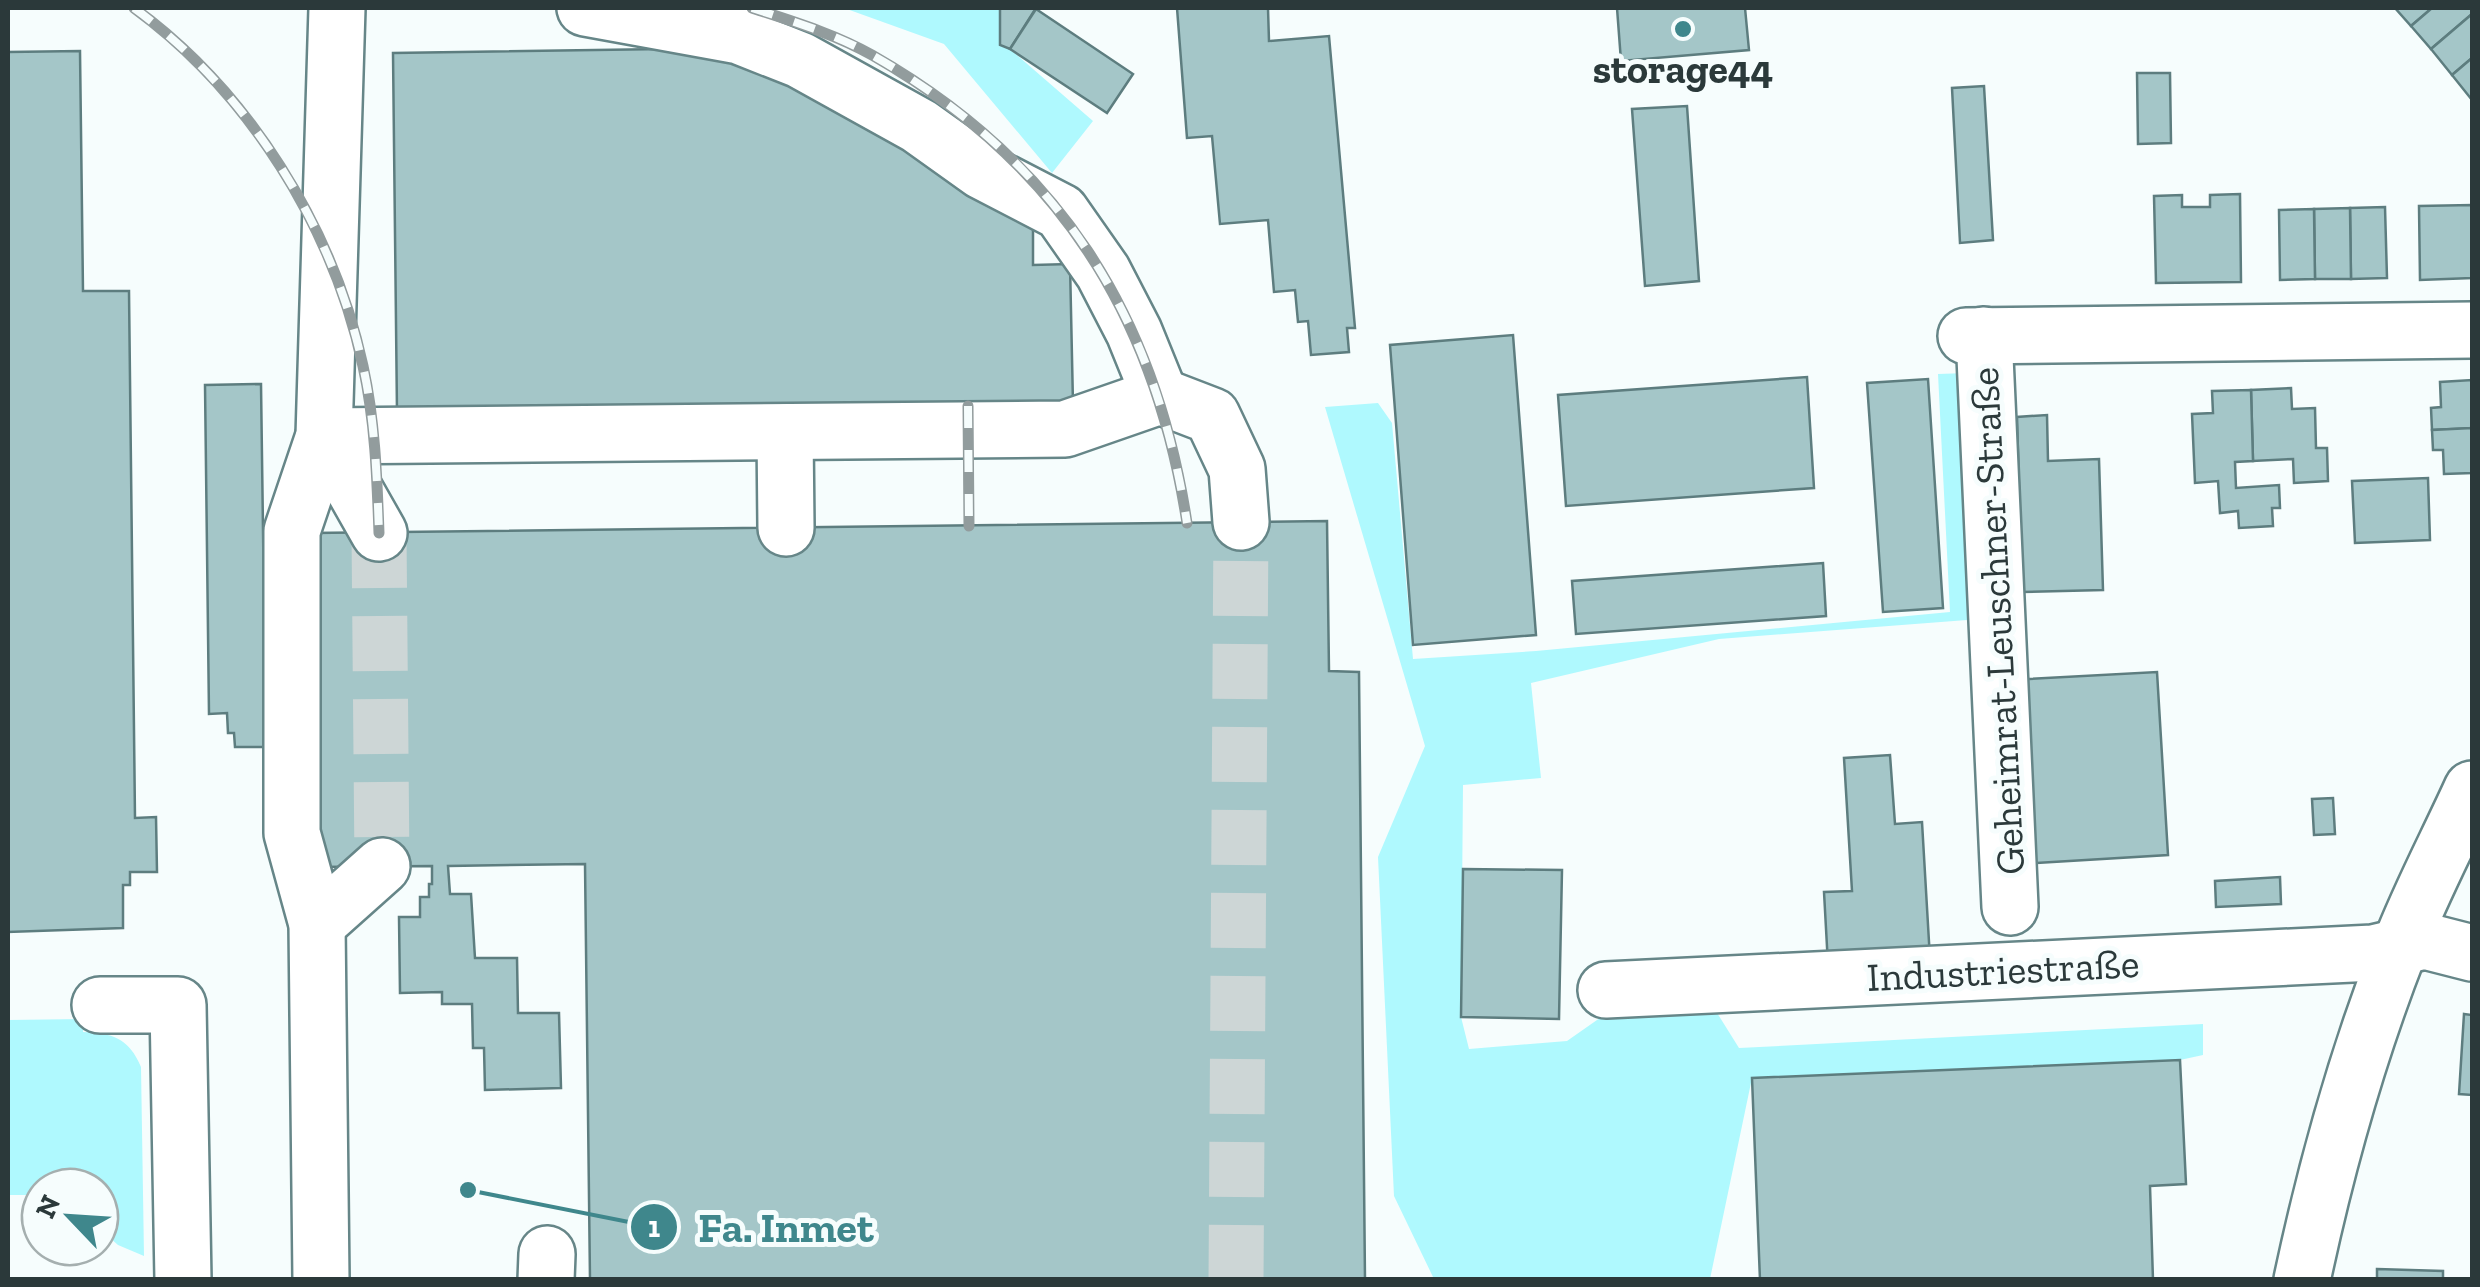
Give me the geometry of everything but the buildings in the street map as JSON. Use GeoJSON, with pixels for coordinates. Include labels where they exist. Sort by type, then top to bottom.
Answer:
{"type":"FeatureCollection","features":[{"type":"Feature","properties":{"kind":"street"},"geometry":{"type":"LineString","coordinates":[[321,1280],[317,924],[292,833],[292,531],[324,436],[338,8]]}},
{"type":"Feature","properties":{"kind":"street"},"geometry":{"type":"LineString","coordinates":[[585,8],[738,36],[800,60],[919,126],[982,171],[1061,212],[1104,272],[1160,396]]}},
{"type":"Feature","properties":{"kind":"street","name":"Geheimrat-Leuschner-Straße"},"geometry":{"type":"LineString","coordinates":[[2010,908],[1975,336],[2472,330]]}},
{"type":"Feature","properties":{"kind":"street"},"geometry":{"type":"LineString","coordinates":[[324,436],[1066,429],[1160,396],[1212,416],[1237,469],[1241,522]]}},
{"type":"Feature","properties":{"kind":"street"},"geometry":{"type":"LineString","coordinates":[[785,432],[786,528]]}},
{"type":"Feature","properties":{"kind":"street"},"geometry":{"type":"LineString","coordinates":[[324,436],[359,533]]}},
{"type":"Feature","properties":{"kind":"street"},"geometry":{"type":"LineString","coordinates":[[2302,1280],[2318,1204],[2358,1065],[2399,947],[2472,788]]}},
{"type":"Feature","properties":{"kind":"street"},"geometry":{"type":"LineString","coordinates":[[317,924],[361,867]]}},
{"type":"Feature","properties":{"kind":"street","name":"Industriestraße"},"geometry":{"type":"LineString","coordinates":[[1606,990],[2374,953],[2425,941],[2472,953]]}},
{"type":"Feature","properties":{"kind":"street"},"geometry":{"type":"LineString","coordinates":[[100,1005],[178,1005],[182,1280]]}},
{"type":"Feature","properties":{"kind":"shaded area"},"geometry":{"type":"Polygon","coordinates":[[[844,8],[1000,8],[1000,45],[1010,49],[1093,121],[1052,173],[944,44],[844,8]]]}},
{"type":"Feature","properties":{"kind":"shaded area"},"geometry":{"type":"Polygon","coordinates":[[[1967,373],[1980,619],[1719,639],[1531,683],[1541,778],[1463,785],[1461,1017],[1469,1049],[1567,1041],[1607,1013],[1714,1008],[1739,1048],[2203,1024],[2203,1055],[2180,1060],[1752,1078],[1710,1279],[1434,1279],[1394,1196],[1378,857],[1425,746],[1325,407],[1378,403],[1392,423],[1413,659],[1950,612],[1938,374],[1967,373]]]}},
{"type":"Feature","properties":{"kind":"shaded area"},"geometry":{"type":"Polygon","coordinates":[[[83,1019],[83,1032],[118,1039],[131,1049],[141,1067],[144,1256],[120,1246],[120,1167],[20,1167],[20,1195],[8,1195],[8,1020],[83,1019]]]}},
{"type":"Feature","properties":{"kind":"tunnel"},"geometry":{"type":"LineString","coordinates":[[1236,1280],[1241,522]]}},
{"type":"Feature","properties":{"kind":"tunnel"},"geometry":{"type":"LineString","coordinates":[[379,533],[382,866]]}},
{"type":"Feature","properties":{"kind":"railway"},"geometry":{"type":"LineString","coordinates":[[134,8],[176,42],[249,122],[308,214],[331,263],[367,386],[379,533]]}},
{"type":"Feature","properties":{"kind":"railway"},"geometry":{"type":"LineString","coordinates":[[752,8],[828,34],[872,55],[938,97],[995,143],[1045,195],[1087,250],[1122,311],[1150,377],[1172,447],[1187,523]]}},
{"type":"Feature","properties":{"kind":"railway"},"geometry":{"type":"LineString","coordinates":[[968,406],[969,526]]}},
{"type":"Feature","properties":{"kind":"place","name":"storage44"},"geometry":{"type":"Point","coordinates":[1683,29]}},
{"type":"Feature","properties":{"kind":"place","name":"Fa. Inmet"},"geometry":{"type":"Point","coordinates":[468,1190]}}]}
